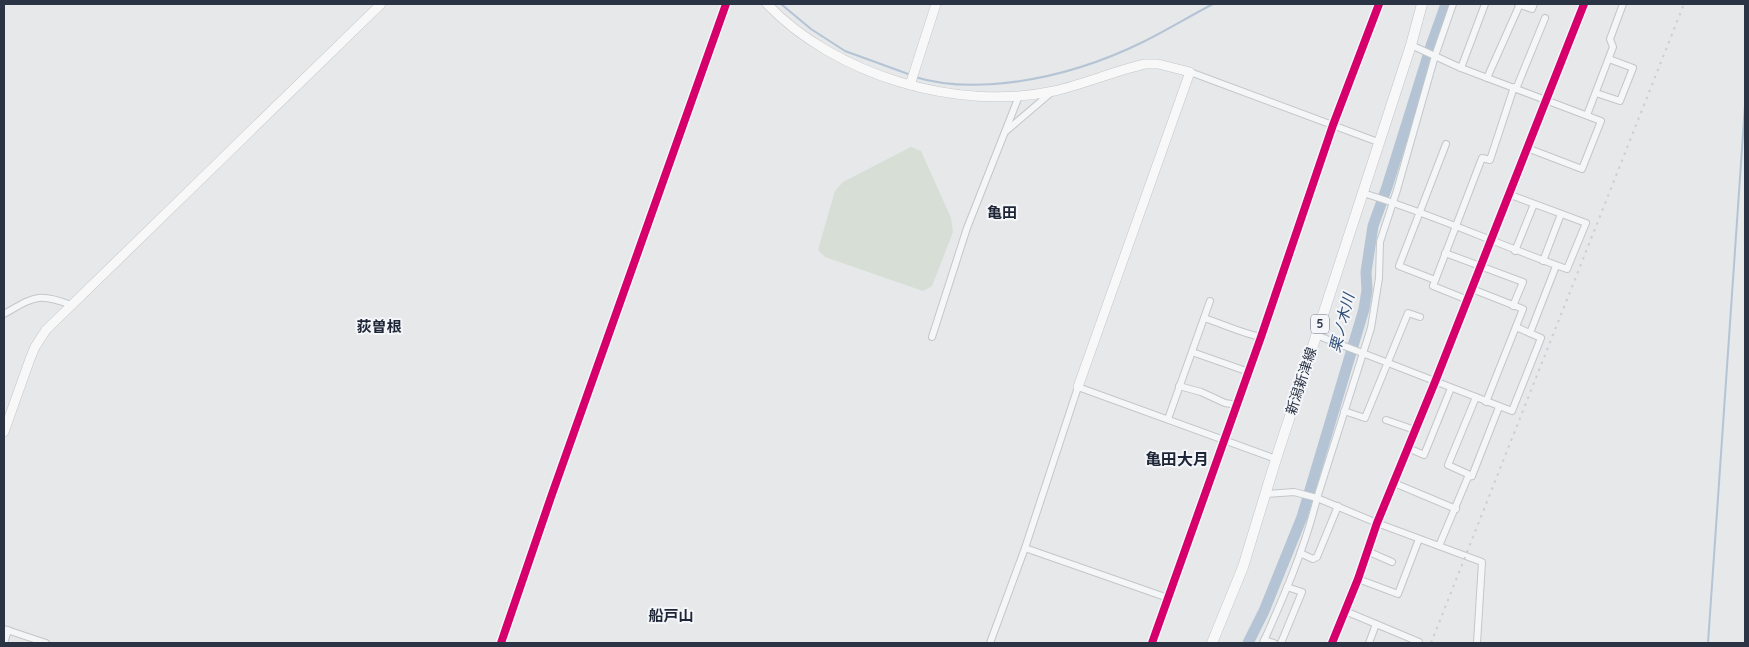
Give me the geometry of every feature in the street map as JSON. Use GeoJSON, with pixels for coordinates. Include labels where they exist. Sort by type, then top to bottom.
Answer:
{"type":"FeatureCollection","features":[{"type":"Feature","properties":{"kind":"main road","name":"新潟新津線"},"geometry":{"type":"LineString","coordinates":[[1212,643],[1243,567],[1422,4]]}},
{"type":"Feature","properties":{"kind":"street"},"geometry":{"type":"LineString","coordinates":[[4,432],[35,347],[46,330],[381,4]]}},
{"type":"Feature","properties":{"kind":"street"},"geometry":{"type":"LineString","coordinates":[[501,643],[726,4]]}},
{"type":"Feature","properties":{"kind":"street"},"geometry":{"type":"LineString","coordinates":[[767,4],[801,34],[839,58],[859,68],[911,84],[968,96],[1018,96],[1053,91],[1144,64],[1158,64],[1190,72],[1378,142]]}},
{"type":"Feature","properties":{"kind":"street"},"geometry":{"type":"LineString","coordinates":[[911,84],[936,4]]}},
{"type":"Feature","properties":{"kind":"street"},"geometry":{"type":"LineString","coordinates":[[1152,643],[1261,337],[1333,125],[1379,4]]}},
{"type":"Feature","properties":{"kind":"street"},"geometry":{"type":"LineString","coordinates":[[1274,643],[1263,642],[1287,587],[1311,523],[1317,498],[1371,328],[1376,302],[1380,242],[1435,56],[1453,4]]}},
{"type":"Feature","properties":{"kind":"street"},"geometry":{"type":"LineString","coordinates":[[1461,68],[1485,4]]}},
{"type":"Feature","properties":{"kind":"street"},"geometry":{"type":"LineString","coordinates":[[1487,78],[1519,4],[1532,9],[1534,4]]}},
{"type":"Feature","properties":{"kind":"street"},"geometry":{"type":"LineString","coordinates":[[1332,643],[1358,579],[1377,523],[1436,382],[1584,4]]}},
{"type":"Feature","properties":{"kind":"street"},"geometry":{"type":"LineString","coordinates":[[1587,115],[1614,47],[1610,39],[1622,4]]}},
{"type":"Feature","properties":{"kind":"street"},"geometry":{"type":"LineString","coordinates":[[1468,300],[1433,286],[1482,158],[1490,160],[1515,88],[1545,18]]}},
{"type":"Feature","properties":{"kind":"street"},"geometry":{"type":"LineString","coordinates":[[1410,45],[1461,68],[1601,121],[1582,169],[1527,148]]}},
{"type":"Feature","properties":{"kind":"street"},"geometry":{"type":"LineString","coordinates":[[1596,93],[1620,101],[1630,76],[1633,68],[1609,59]]}},
{"type":"Feature","properties":{"kind":"street"},"geometry":{"type":"LineString","coordinates":[[990,643],[1025,548],[1078,387],[1190,72]]}},
{"type":"Feature","properties":{"kind":"street"},"geometry":{"type":"LineString","coordinates":[[1004,132],[1053,91]]}},
{"type":"Feature","properties":{"kind":"street"},"geometry":{"type":"LineString","coordinates":[[932,337],[967,228],[1018,96]]}},
{"type":"Feature","properties":{"kind":"street"},"geometry":{"type":"LineString","coordinates":[[1435,280],[1399,266],[1446,144]]}},
{"type":"Feature","properties":{"kind":"street"},"geometry":{"type":"LineString","coordinates":[[1363,193],[1393,202],[1567,270],[1586,223],[1508,194]]}},
{"type":"Feature","properties":{"kind":"street"},"geometry":{"type":"LineString","coordinates":[[1515,251],[1534,204]]}},
{"type":"Feature","properties":{"kind":"street"},"geometry":{"type":"LineString","coordinates":[[1543,261],[1561,214]]}},
{"type":"Feature","properties":{"kind":"street"},"geometry":{"type":"LineString","coordinates":[[1445,253],[1523,282],[1514,306]]}},
{"type":"Feature","properties":{"kind":"street"},"geometry":{"type":"LineString","coordinates":[[1530,333],[1556,266]]}},
{"type":"Feature","properties":{"kind":"street"},"geometry":{"type":"LineString","coordinates":[[1472,289],[1523,309],[1486,402]]}},
{"type":"Feature","properties":{"kind":"street"},"geometry":{"type":"LineString","coordinates":[[4,314],[33,298],[51,298],[71,305]]}},
{"type":"Feature","properties":{"kind":"street"},"geometry":{"type":"LineString","coordinates":[[1168,419],[1210,301]]}},
{"type":"Feature","properties":{"kind":"street"},"geometry":{"type":"LineString","coordinates":[[1344,411],[1365,418],[1408,313],[1420,317]]}},
{"type":"Feature","properties":{"kind":"street"},"geometry":{"type":"LineString","coordinates":[[1204,318],[1230,326],[1249,335],[1261,337]]}},
{"type":"Feature","properties":{"kind":"street"},"geometry":{"type":"LineString","coordinates":[[1316,335],[1512,411],[1541,338],[1516,327]]}},
{"type":"Feature","properties":{"kind":"street"},"geometry":{"type":"LineString","coordinates":[[1192,352],[1248,372]]}},
{"type":"Feature","properties":{"kind":"street"},"geometry":{"type":"LineString","coordinates":[[1179,386],[1201,392],[1225,403],[1237,405]]}},
{"type":"Feature","properties":{"kind":"street"},"geometry":{"type":"LineString","coordinates":[[1078,387],[1276,459]]}},
{"type":"Feature","properties":{"kind":"street"},"geometry":{"type":"LineString","coordinates":[[1408,448],[1424,455],[1451,388]]}},
{"type":"Feature","properties":{"kind":"street"},"geometry":{"type":"LineString","coordinates":[[1472,476],[1448,465],[1476,397]]}},
{"type":"Feature","properties":{"kind":"street"},"geometry":{"type":"LineString","coordinates":[[1438,546],[1468,477],[1472,476],[1499,406]]}},
{"type":"Feature","properties":{"kind":"street"},"geometry":{"type":"LineString","coordinates":[[1386,420],[1415,430]]}},
{"type":"Feature","properties":{"kind":"street"},"geometry":{"type":"LineString","coordinates":[[1394,482],[1456,508]]}},
{"type":"Feature","properties":{"kind":"street"},"geometry":{"type":"LineString","coordinates":[[1266,494],[1294,492],[1317,498],[1377,523],[1482,562],[1477,643]]}},
{"type":"Feature","properties":{"kind":"street"},"geometry":{"type":"LineString","coordinates":[[1300,553],[1313,559],[1318,557],[1338,506]]}},
{"type":"Feature","properties":{"kind":"street"},"geometry":{"type":"LineString","coordinates":[[1358,579],[1398,594],[1420,539]]}},
{"type":"Feature","properties":{"kind":"street"},"geometry":{"type":"LineString","coordinates":[[1025,548],[1168,598]]}},
{"type":"Feature","properties":{"kind":"street"},"geometry":{"type":"LineString","coordinates":[[1367,551],[1392,562]]}},
{"type":"Feature","properties":{"kind":"street"},"geometry":{"type":"LineString","coordinates":[[1281,643],[1302,592],[1287,587]]}},
{"type":"Feature","properties":{"kind":"street"},"geometry":{"type":"LineString","coordinates":[[1345,611],[1419,643]]}},
{"type":"Feature","properties":{"kind":"street"},"geometry":{"type":"LineString","coordinates":[[1368,643],[1376,624]]}},
{"type":"Feature","properties":{"kind":"street"},"geometry":{"type":"LineString","coordinates":[[4,643],[6,629],[46,643]]}},
{"type":"Feature","properties":{"kind":"shaded area"},"geometry":{"type":"Polygon","coordinates":[[[911,147],[921,151],[951,218],[953,232],[932,286],[923,291],[825,257],[818,250],[835,191],[843,182],[911,147]]]}},
{"type":"Feature","properties":{"kind":"waterway"},"geometry":{"type":"LineString","coordinates":[[781,4],[811,29],[845,51],[911,75]]}},
{"type":"Feature","properties":{"kind":"waterway"},"geometry":{"type":"LineString","coordinates":[[915,77],[944,83],[974,85],[1013,82],[1052,75],[1107,58],[1152,37],[1213,4]]}},
{"type":"Feature","properties":{"kind":"waterway","name":"栗ノ木川"},"geometry":{"type":"LineString","coordinates":[[1248,643],[1264,611],[1302,517],[1364,309],[1367,290],[1366,272],[1373,226],[1446,4]]}},
{"type":"Feature","properties":{"kind":"waterway"},"geometry":{"type":"LineString","coordinates":[[1708,643],[1745,105]]}},
{"type":"Feature","properties":{"kind":"railway"},"geometry":{"type":"LineString","coordinates":[[1431,643],[1684,4]]}},
{"type":"Feature","properties":{"kind":"cycle path"},"geometry":{"type":"LineString","coordinates":[[501,643],[726,4]]}},
{"type":"Feature","properties":{"kind":"cycle path"},"geometry":{"type":"LineString","coordinates":[[1152,643],[1261,337],[1333,125],[1379,4]]}},
{"type":"Feature","properties":{"kind":"cycle path"},"geometry":{"type":"LineString","coordinates":[[1332,643],[1358,579],[1377,523],[1435,382],[1584,4]]}},
{"type":"Feature","properties":{"kind":"district","name":"亀田"},"geometry":{"type":"Point","coordinates":[1002,213]}},
{"type":"Feature","properties":{"kind":"district","name":"荻曽根"},"geometry":{"type":"Point","coordinates":[379,327]}},
{"type":"Feature","properties":{"kind":"district","name":"亀田大月"},"geometry":{"type":"Point","coordinates":[1177,459]}},
{"type":"Feature","properties":{"kind":"district","name":"船戸山"},"geometry":{"type":"Point","coordinates":[671,616]}}]}
